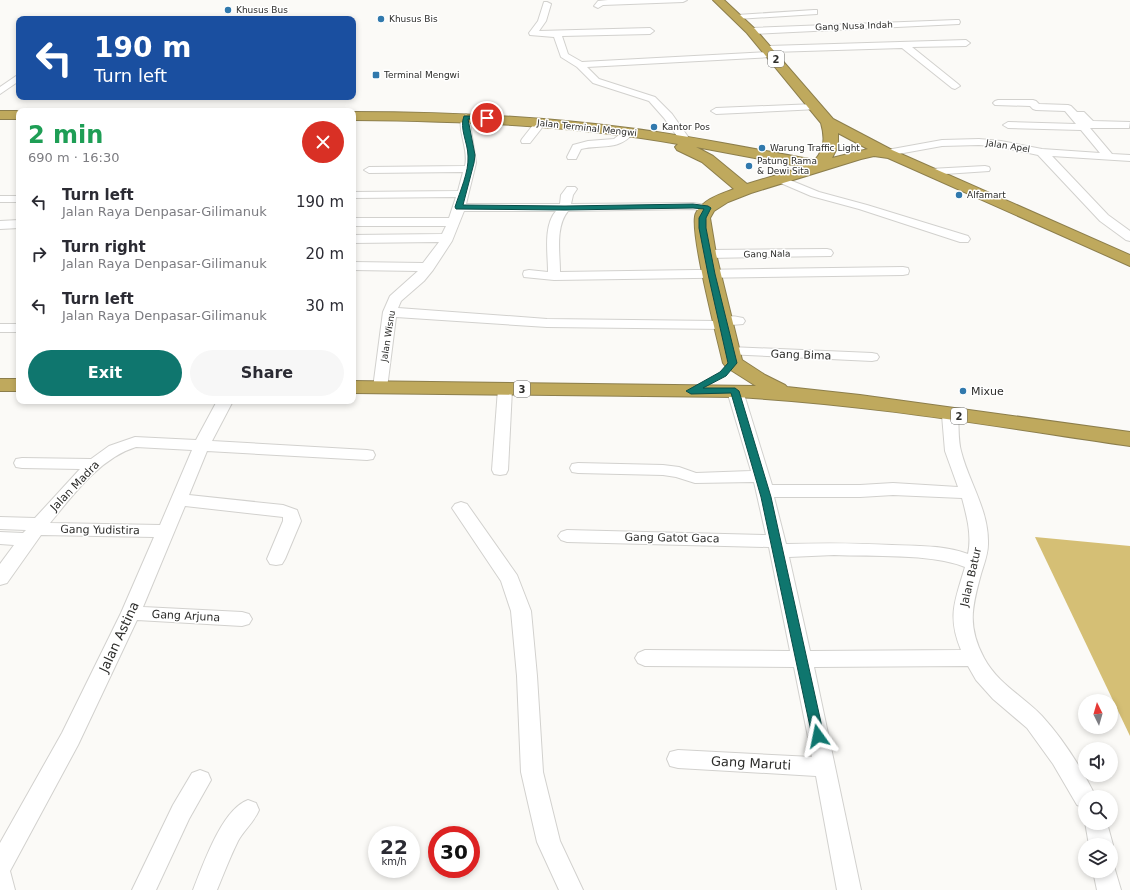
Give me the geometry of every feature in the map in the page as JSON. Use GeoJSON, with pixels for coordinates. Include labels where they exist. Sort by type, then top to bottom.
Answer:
{"type":"FeatureCollection","features":[{"type":"Feature","properties":{"kind":"highway","name":"2"},"geometry":{"type":"LineString","coordinates":[[718,0],[770,51],[828,122],[887,153],[1130,261]]}},
{"type":"Feature","properties":{"kind":"highway"},"geometry":{"type":"LineString","coordinates":[[0,115],[16,115]]}},
{"type":"Feature","properties":{"kind":"highway","name":"Jalan Terminal Mengwi"},"geometry":{"type":"LineString","coordinates":[[356,116],[530,121],[686,141],[819,166]]}},
{"type":"Feature","properties":{"kind":"highway"},"geometry":{"type":"LineString","coordinates":[[0,120],[16,120]]}},
{"type":"Feature","properties":{"kind":"highway","name":"Jalan Terminal Mengwi"},"geometry":{"type":"LineString","coordinates":[[356,121],[465,120],[626,134],[696,152],[745,190]]}},
{"type":"Feature","properties":{"kind":"highway"},"geometry":{"type":"LineString","coordinates":[[819,166],[827,156],[832,139],[828,122]]}},
{"type":"Feature","properties":{"kind":"highway"},"geometry":{"type":"LineString","coordinates":[[731,357],[728,322],[707,254],[702,218],[708,208],[722,199],[745,190],[819,166],[858,155],[874,152],[887,153]]}},
{"type":"Feature","properties":{"kind":"highway","name":"2"},"geometry":{"type":"LineString","coordinates":[[731,357],[758,379],[788,393],[860,401],[1130,440]]}},
{"type":"Feature","properties":{"kind":"highway","name":"3"},"geometry":{"type":"LineString","coordinates":[[691,391],[709,384],[723,374],[731,357]]}},
{"type":"Feature","properties":{"kind":"highway"},"geometry":{"type":"LineString","coordinates":[[0,385],[16,385]]}},
{"type":"Feature","properties":{"kind":"highway","name":"3"},"geometry":{"type":"LineString","coordinates":[[356,387],[735,391],[788,393]]}},
{"type":"Feature","properties":{"kind":"street"},"geometry":{"type":"LineString","coordinates":[[598,6],[601,3],[612,2],[683,0]]}},
{"type":"Feature","properties":{"kind":"street"},"geometry":{"type":"LineString","coordinates":[[547,4],[542,21],[533,33],[557,34],[650,30]]}},
{"type":"Feature","properties":{"kind":"street"},"geometry":{"type":"LineString","coordinates":[[737,17],[814,12]]}},
{"type":"Feature","properties":{"kind":"street"},"geometry":{"type":"LineString","coordinates":[[892,15],[901,24]]}},
{"type":"Feature","properties":{"kind":"street","name":"Gang Nusa Indah"},"geometry":{"type":"LineString","coordinates":[[751,31],[956,22]]}},
{"type":"Feature","properties":{"kind":"street"},"geometry":{"type":"LineString","coordinates":[[557,34],[564,55],[580,65],[596,81],[652,99],[668,116],[686,141]]}},
{"type":"Feature","properties":{"kind":"street"},"geometry":{"type":"LineString","coordinates":[[580,65],[770,51],[966,43]]}},
{"type":"Feature","properties":{"kind":"street"},"geometry":{"type":"LineString","coordinates":[[904,45],[955,86]]}},
{"type":"Feature","properties":{"kind":"street"},"geometry":{"type":"LineString","coordinates":[[0,90],[16,79]]}},
{"type":"Feature","properties":{"kind":"street"},"geometry":{"type":"LineString","coordinates":[[1066,100],[1088,123],[1129,126]]}},
{"type":"Feature","properties":{"kind":"street"},"geometry":{"type":"LineString","coordinates":[[998,103],[1033,103],[1036,108],[1068,108],[1108,156]]}},
{"type":"Feature","properties":{"kind":"street"},"geometry":{"type":"LineString","coordinates":[[716,110],[815,107]]}},
{"type":"Feature","properties":{"kind":"street"},"geometry":{"type":"LineString","coordinates":[[1119,114],[1129,126]]}},
{"type":"Feature","properties":{"kind":"street","name":"Jalan Wisnu"},"geometry":{"type":"LineString","coordinates":[[380,388],[390,312],[396,299],[419,278],[428,267],[446,238],[459,207],[470,169],[472,155],[465,120]]}},
{"type":"Feature","properties":{"kind":"street"},"geometry":{"type":"LineString","coordinates":[[1008,125],[1085,127]]}},
{"type":"Feature","properties":{"kind":"street"},"geometry":{"type":"LineString","coordinates":[[526,141],[537,127]]}},
{"type":"Feature","properties":{"kind":"street"},"geometry":{"type":"LineString","coordinates":[[572,157],[577,147],[588,144],[617,142],[626,134]]}},
{"type":"Feature","properties":{"kind":"street","name":"Jalan Apel"},"geometry":{"type":"LineString","coordinates":[[887,153],[942,143],[992,142],[1042,152],[1130,158]]}},
{"type":"Feature","properties":{"kind":"street"},"geometry":{"type":"LineString","coordinates":[[1042,152],[1104,218],[1130,237]]}},
{"type":"Feature","properties":{"kind":"street"},"geometry":{"type":"LineString","coordinates":[[369,170],[470,169]]}},
{"type":"Feature","properties":{"kind":"street"},"geometry":{"type":"LineString","coordinates":[[930,172],[985,169]]}},
{"type":"Feature","properties":{"kind":"street"},"geometry":{"type":"LineString","coordinates":[[780,179],[815,194],[863,207],[964,240]]}},
{"type":"Feature","properties":{"kind":"street"},"geometry":{"type":"LineString","coordinates":[[554,276],[554,228],[557,217],[565,208],[567,195],[570,189]]}},
{"type":"Feature","properties":{"kind":"street"},"geometry":{"type":"LineString","coordinates":[[356,195],[462,194]]}},
{"type":"Feature","properties":{"kind":"street"},"geometry":{"type":"LineString","coordinates":[[0,199],[16,199]]}},
{"type":"Feature","properties":{"kind":"street"},"geometry":{"type":"LineString","coordinates":[[459,207],[565,208],[693,206],[708,208]]}},
{"type":"Feature","properties":{"kind":"street"},"geometry":{"type":"LineString","coordinates":[[356,222],[453,222]]}},
{"type":"Feature","properties":{"kind":"street"},"geometry":{"type":"LineString","coordinates":[[0,225],[16,224]]}},
{"type":"Feature","properties":{"kind":"street"},"geometry":{"type":"LineString","coordinates":[[356,239],[446,238]]}},
{"type":"Feature","properties":{"kind":"street","name":"Gang Nala"},"geometry":{"type":"LineString","coordinates":[[707,254],[826,253]]}},
{"type":"Feature","properties":{"kind":"street"},"geometry":{"type":"LineString","coordinates":[[356,266],[428,267]]}},
{"type":"Feature","properties":{"kind":"street"},"geometry":{"type":"LineString","coordinates":[[528,274],[554,276],[903,271]]}},
{"type":"Feature","properties":{"kind":"street"},"geometry":{"type":"LineString","coordinates":[[390,312],[547,323],[728,322]]}},
{"type":"Feature","properties":{"kind":"street"},"geometry":{"type":"LineString","coordinates":[[0,328],[16,328]]}},
{"type":"Feature","properties":{"kind":"street","name":"Gang Bima"},"geometry":{"type":"LineString","coordinates":[[731,357],[872,357]]}},
{"type":"Feature","properties":{"kind":"street"},"geometry":{"type":"LineString","coordinates":[[500,470],[505,389]]}},
{"type":"Feature","properties":{"kind":"street"},"geometry":{"type":"LineString","coordinates":[[735,391],[763,484],[778,546],[825,767],[849,890]]}},
{"type":"Feature","properties":{"kind":"street","name":"Jalan Astina"},"geometry":{"type":"LineString","coordinates":[[0,866],[70,739],[131,612],[202,445],[223,404]]}},
{"type":"Feature","properties":{"kind":"street","name":"Jalan Batur"},"geometry":{"type":"LineString","coordinates":[[950,415],[953,451],[969,493],[978,526],[979,546],[963,604],[962,619],[966,638],[974,658],[988,679],[1000,693],[1034,722],[1064,763],[1080,790]]}},
{"type":"Feature","properties":{"kind":"street","name":"Jalan Madra"},"geometry":{"type":"LineString","coordinates":[[0,578],[33,531],[93,464],[122,445],[135,442],[202,445],[367,456]]}},
{"type":"Feature","properties":{"kind":"street"},"geometry":{"type":"LineString","coordinates":[[22,463],[93,464]]}},
{"type":"Feature","properties":{"kind":"street"},"geometry":{"type":"LineString","coordinates":[[578,468],[663,470],[679,472],[695,478],[860,491],[893,489],[969,493]]}},
{"type":"Feature","properties":{"kind":"street"},"geometry":{"type":"LineString","coordinates":[[178,500],[283,511],[291,514],[292,521],[276,558]]}},
{"type":"Feature","properties":{"kind":"street"},"geometry":{"type":"LineString","coordinates":[[461,508],[510,580],[521,611],[527,676],[532,772],[549,842],[571,890]]}},
{"type":"Feature","properties":{"kind":"street"},"geometry":{"type":"LineString","coordinates":[[0,523],[33,531]]}},
{"type":"Feature","properties":{"kind":"street"},"geometry":{"type":"LineString","coordinates":[[0,538],[33,531]]}},
{"type":"Feature","properties":{"kind":"street","name":"Gang Yudistira"},"geometry":{"type":"LineString","coordinates":[[33,531],[166,531]]}},
{"type":"Feature","properties":{"kind":"street","name":"Gang Gatot Gaca"},"geometry":{"type":"LineString","coordinates":[[567,536],[922,552],[952,555],[975,564]]}},
{"type":"Feature","properties":{"kind":"street","name":"Gang Arjuna"},"geometry":{"type":"LineString","coordinates":[[131,612],[242,619]]}},
{"type":"Feature","properties":{"kind":"street"},"geometry":{"type":"LineString","coordinates":[[645,658],[974,658]]}},
{"type":"Feature","properties":{"kind":"street","name":"Gang Maruti"},"geometry":{"type":"LineString","coordinates":[[678,759],[825,767]]}},
{"type":"Feature","properties":{"kind":"street"},"geometry":{"type":"LineString","coordinates":[[144,890],[182,812],[200,780]]}},
{"type":"Feature","properties":{"kind":"street"},"geometry":{"type":"LineString","coordinates":[[205,890],[222,849],[231,832],[248,810]]}},
{"type":"Feature","properties":{"kind":"street"},"geometry":{"type":"LineString","coordinates":[[0,876],[3,890]]}},
{"type":"Feature","properties":{"kind":"street"},"geometry":{"type":"LineString","coordinates":[[1106,878],[1109,890]]}},
{"type":"Feature","properties":{"kind":"shaded area"},"geometry":{"type":"Polygon","coordinates":[[[1035,537],[1130,546],[1130,736],[1118,711],[1118,694],[1110,694],[1035,537]]]}},
{"type":"Feature","properties":{"kind":"place","name":"Khusus Bus"},"geometry":{"type":"Point","coordinates":[228,10]}},
{"type":"Feature","properties":{"kind":"place","name":"Khusus Bis"},"geometry":{"type":"Point","coordinates":[381,19]}},
{"type":"Feature","properties":{"kind":"place","name":"Terminal Mengwi"},"geometry":{"type":"Point","coordinates":[376,75]}},
{"type":"Feature","properties":{"kind":"place","name":"Kantor Pos"},"geometry":{"type":"Point","coordinates":[654,127]}},
{"type":"Feature","properties":{"kind":"place","name":"Warung Traffic Light"},"geometry":{"type":"Point","coordinates":[762,148]}},
{"type":"Feature","properties":{"kind":"place","name":"Patung Rama & Dewi Sita"},"geometry":{"type":"Point","coordinates":[749,166]}},
{"type":"Feature","properties":{"kind":"place","name":"Alfamart"},"geometry":{"type":"Point","coordinates":[959,195]}},
{"type":"Feature","properties":{"kind":"place","name":"Mixue"},"geometry":{"type":"Point","coordinates":[963,391]}},
{"type":"Feature","properties":{"kind":"route"},"geometry":{"type":"LineString","coordinates":[[487,118],[466,117],[465,123],[472,155],[459,207],[565,208],[693,206],[708,208],[702,218],[707,254],[732,363],[723,374],[709,384],[691,391],[735,391],[761,476],[779,551],[818,736]]}}]}
